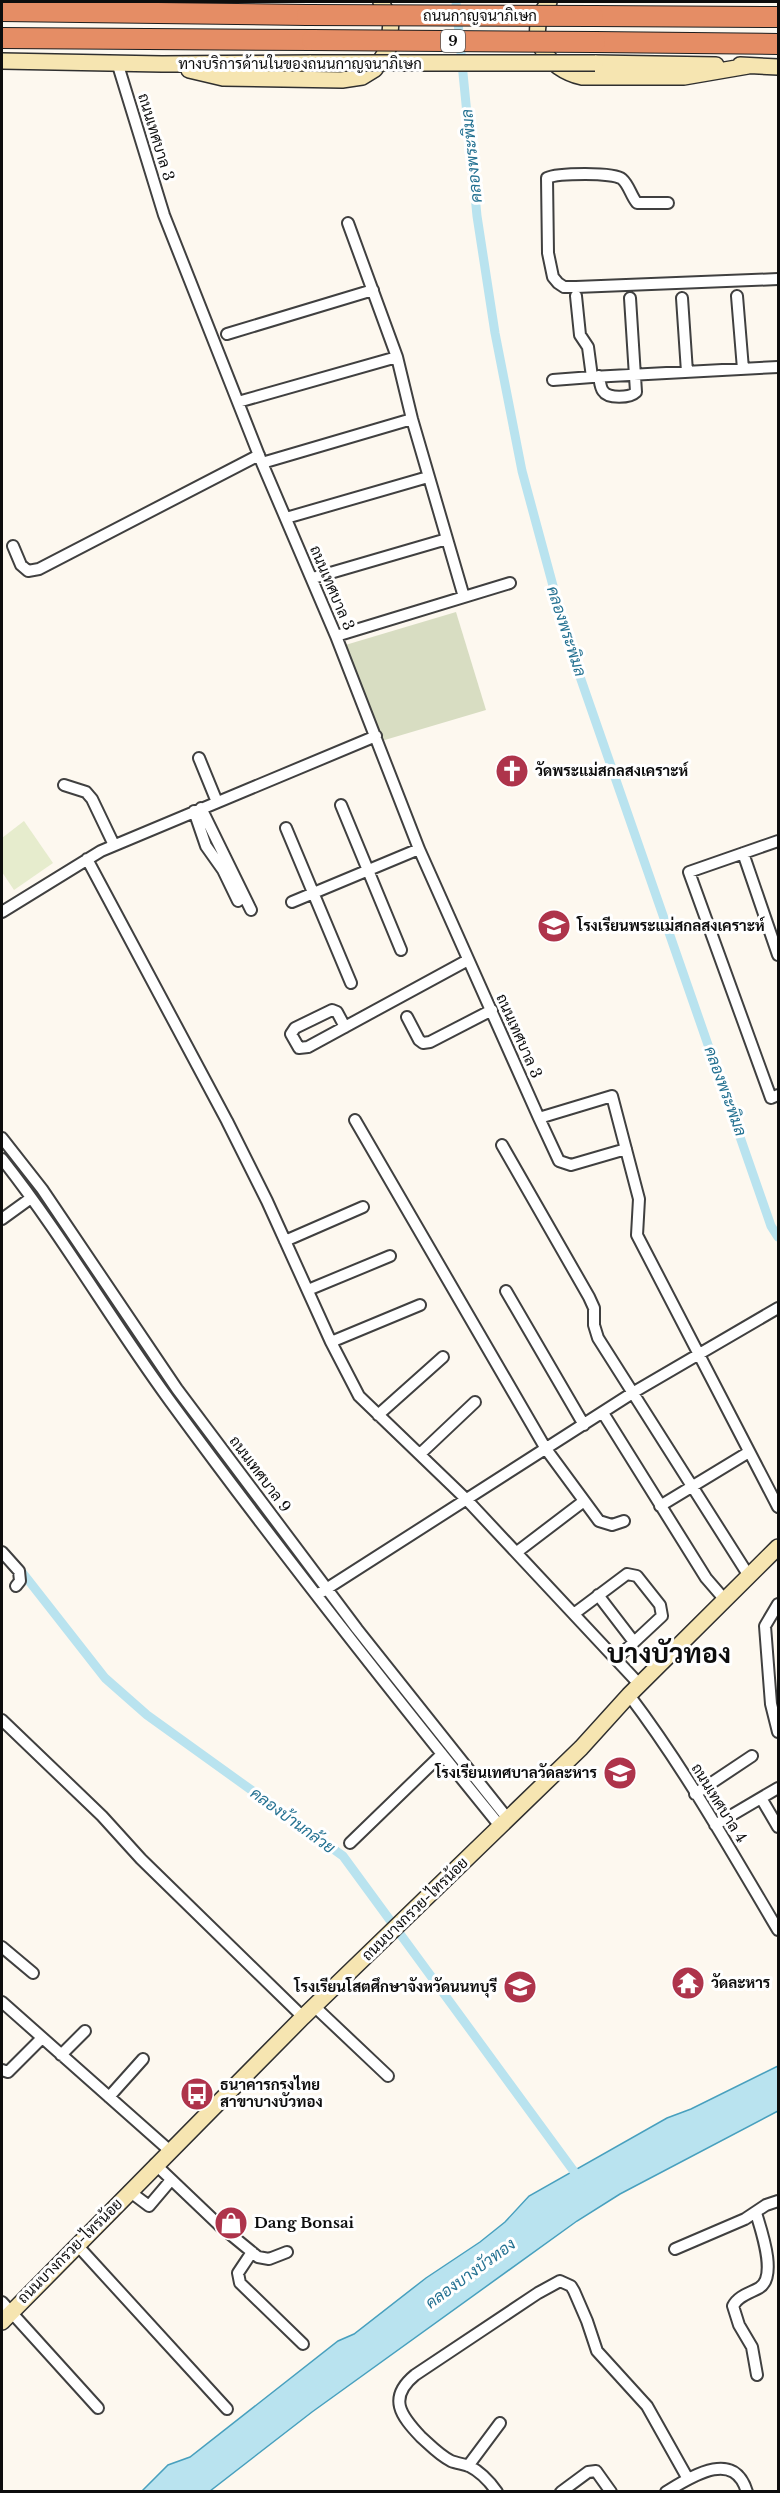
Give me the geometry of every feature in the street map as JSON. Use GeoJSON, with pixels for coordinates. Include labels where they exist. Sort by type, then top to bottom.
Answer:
{"type":"FeatureCollection","features":[{"type":"Feature","properties":{"kind":"highway","name":"ถนนกาญจนาภิเษก"},"geometry":{"type":"LineString","coordinates":[[2,11],[778,17]]}},
{"type":"Feature","properties":{"kind":"highway","name":"ถนนกาญจนาภิเษก"},"geometry":{"type":"LineString","coordinates":[[4,39],[778,44]]}},
{"type":"Feature","properties":{"kind":"main road"},"geometry":{"type":"LineString","coordinates":[[162,64],[223,78],[342,80],[362,77],[375,69],[389,47],[390,21],[381,2]]}},
{"type":"Feature","properties":{"kind":"main road"},"geometry":{"type":"LineString","coordinates":[[549,2],[540,17],[538,36],[543,52],[554,65],[566,73],[582,77],[684,77],[748,66]]}},
{"type":"Feature","properties":{"kind":"main road","name":"ทางบริการด้านในของถนนกาญจนาภิเษก"},"geometry":{"type":"LineString","coordinates":[[2,61],[162,64],[595,63],[778,67]]}},
{"type":"Feature","properties":{"kind":"main road","name":"ถนนบางกรวย-ไทรน้อย"},"geometry":{"type":"LineString","coordinates":[[5,2311],[77,2245],[309,2011],[602,1726],[634,1690],[749,1576],[777,1554]]}},
{"type":"Feature","properties":{"kind":"street","name":"ถนนเทศบาล 3"},"geometry":{"type":"LineString","coordinates":[[117,62],[164,215],[238,402],[313,578],[419,849],[559,1161],[572,1165],[626,1149]]}},
{"type":"Feature","properties":{"kind":"street"},"geometry":{"type":"LineString","coordinates":[[668,203],[637,203],[624,180],[612,175],[550,176],[547,178],[548,253],[553,277],[564,287],[778,279]]}},
{"type":"Feature","properties":{"kind":"street"},"geometry":{"type":"LineString","coordinates":[[348,223],[397,357],[428,477],[464,597]]}},
{"type":"Feature","properties":{"kind":"street"},"geometry":{"type":"LineString","coordinates":[[227,334],[372,290]]}},
{"type":"Feature","properties":{"kind":"street"},"geometry":{"type":"LineString","coordinates":[[576,296],[580,335],[588,347],[596,377],[604,393],[631,396],[636,392],[630,298]]}},
{"type":"Feature","properties":{"kind":"street"},"geometry":{"type":"LineString","coordinates":[[737,296],[743,369]]}},
{"type":"Feature","properties":{"kind":"street"},"geometry":{"type":"LineString","coordinates":[[681,298],[687,372]]}},
{"type":"Feature","properties":{"kind":"street"},"geometry":{"type":"LineString","coordinates":[[238,402],[397,357]]}},
{"type":"Feature","properties":{"kind":"street"},"geometry":{"type":"LineString","coordinates":[[553,380],[778,367]]}},
{"type":"Feature","properties":{"kind":"street"},"geometry":{"type":"LineString","coordinates":[[13,546],[24,569],[28,571],[39,569],[261,459],[412,419]]}},
{"type":"Feature","properties":{"kind":"street"},"geometry":{"type":"LineString","coordinates":[[286,518],[428,477]]}},
{"type":"Feature","properties":{"kind":"street"},"geometry":{"type":"LineString","coordinates":[[313,578],[447,539]]}},
{"type":"Feature","properties":{"kind":"street"},"geometry":{"type":"LineString","coordinates":[[336,636],[510,583]]}},
{"type":"Feature","properties":{"kind":"street"},"geometry":{"type":"LineString","coordinates":[[2,912],[87,859],[114,845],[376,736]]}},
{"type":"Feature","properties":{"kind":"street"},"geometry":{"type":"LineString","coordinates":[[199,758],[217,802]]}},
{"type":"Feature","properties":{"kind":"street"},"geometry":{"type":"LineString","coordinates":[[64,785],[86,792],[92,799],[114,845]]}},
{"type":"Feature","properties":{"kind":"street"},"geometry":{"type":"LineString","coordinates":[[341,805],[401,951]]}},
{"type":"Feature","properties":{"kind":"street"},"geometry":{"type":"LineString","coordinates":[[198,810],[206,846],[223,870],[238,901]]}},
{"type":"Feature","properties":{"kind":"street"},"geometry":{"type":"LineString","coordinates":[[198,810],[250,910]]}},
{"type":"Feature","properties":{"kind":"street"},"geometry":{"type":"LineString","coordinates":[[286,828],[351,983]]}},
{"type":"Feature","properties":{"kind":"street"},"geometry":{"type":"LineString","coordinates":[[778,841],[689,872],[771,1098],[778,1095]]}},
{"type":"Feature","properties":{"kind":"street"},"geometry":{"type":"LineString","coordinates":[[292,902],[419,849]]}},
{"type":"Feature","properties":{"kind":"street"},"geometry":{"type":"LineString","coordinates":[[743,853],[778,954]]}},
{"type":"Feature","properties":{"kind":"street","name":"ถนนเทศบาล 4"},"geometry":{"type":"LineString","coordinates":[[87,859],[227,1121],[331,1342],[359,1396],[467,1500],[616,1659],[648,1720],[778,1930]]}},
{"type":"Feature","properties":{"kind":"street"},"geometry":{"type":"LineString","coordinates":[[345,1026],[337,1012],[332,1010],[295,1028],[291,1034],[296,1046],[302,1049],[345,1026],[468,960]]}},
{"type":"Feature","properties":{"kind":"street"},"geometry":{"type":"LineString","coordinates":[[407,1017],[418,1040],[423,1043],[430,1042],[492,1010]]}},
{"type":"Feature","properties":{"kind":"street"},"geometry":{"type":"LineString","coordinates":[[539,1118],[612,1096],[639,1199],[638,1236],[778,1507]]}},
{"type":"Feature","properties":{"kind":"street"},"geometry":{"type":"LineString","coordinates":[[355,1120],[546,1449],[599,1521],[612,1525],[624,1521]]}},
{"type":"Feature","properties":{"kind":"street","name":"ถนนเทศบาล 9"},"geometry":{"type":"LineString","coordinates":[[2,1138],[42,1189],[177,1389],[504,1823]]}},
{"type":"Feature","properties":{"kind":"street"},"geometry":{"type":"LineString","coordinates":[[502,1145],[589,1297],[594,1308],[594,1325],[598,1338],[749,1576]]}},
{"type":"Feature","properties":{"kind":"street","name":"ถนนเทศบาล 9"},"geometry":{"type":"LineString","coordinates":[[2,1159],[168,1399],[316,1596],[442,1754],[504,1823]]}},
{"type":"Feature","properties":{"kind":"street"},"geometry":{"type":"LineString","coordinates":[[2,1219],[31,1198]]}},
{"type":"Feature","properties":{"kind":"street"},"geometry":{"type":"LineString","coordinates":[[285,1241],[363,1207]]}},
{"type":"Feature","properties":{"kind":"street"},"geometry":{"type":"LineString","coordinates":[[308,1290],[390,1256]]}},
{"type":"Feature","properties":{"kind":"street"},"geometry":{"type":"LineString","coordinates":[[506,1291],[584,1425]]}},
{"type":"Feature","properties":{"kind":"street"},"geometry":{"type":"LineString","coordinates":[[331,1342],[420,1305]]}},
{"type":"Feature","properties":{"kind":"street"},"geometry":{"type":"LineString","coordinates":[[316,1596],[634,1392],[778,1308]]}},
{"type":"Feature","properties":{"kind":"street"},"geometry":{"type":"LineString","coordinates":[[378,1415],[443,1357]]}},
{"type":"Feature","properties":{"kind":"street"},"geometry":{"type":"LineString","coordinates":[[420,1454],[475,1402]]}},
{"type":"Feature","properties":{"kind":"street"},"geometry":{"type":"LineString","coordinates":[[603,1413],[706,1578],[725,1600]]}},
{"type":"Feature","properties":{"kind":"street"},"geometry":{"type":"LineString","coordinates":[[660,1506],[749,1452]]}},
{"type":"Feature","properties":{"kind":"street"},"geometry":{"type":"LineString","coordinates":[[517,1552],[584,1501]]}},
{"type":"Feature","properties":{"kind":"street"},"geometry":{"type":"LineString","coordinates":[[2,1552],[19,1571],[20,1581],[16,1586]]}},
{"type":"Feature","properties":{"kind":"street"},"geometry":{"type":"LineString","coordinates":[[575,1613],[631,1573],[637,1576],[660,1605],[662,1611],[659,1620],[616,1659]]}},
{"type":"Feature","properties":{"kind":"street"},"geometry":{"type":"LineString","coordinates":[[598,1595],[633,1642]]}},
{"type":"Feature","properties":{"kind":"street"},"geometry":{"type":"LineString","coordinates":[[778,1604],[765,1626],[771,1704],[778,1732]]}},
{"type":"Feature","properties":{"kind":"street"},"geometry":{"type":"LineString","coordinates":[[4,1727],[102,1816],[141,1859],[309,2011],[388,2076]]}},
{"type":"Feature","properties":{"kind":"street"},"geometry":{"type":"LineString","coordinates":[[350,1843],[442,1754]]}},
{"type":"Feature","properties":{"kind":"street"},"geometry":{"type":"LineString","coordinates":[[695,1794],[752,1756]]}},
{"type":"Feature","properties":{"kind":"street"},"geometry":{"type":"LineString","coordinates":[[715,1825],[778,1788]]}},
{"type":"Feature","properties":{"kind":"street"},"geometry":{"type":"LineString","coordinates":[[761,1798],[778,1827]]}},
{"type":"Feature","properties":{"kind":"street"},"geometry":{"type":"LineString","coordinates":[[2,1947],[33,1973]]}},
{"type":"Feature","properties":{"kind":"street"},"geometry":{"type":"LineString","coordinates":[[2,2002],[169,2150]]}},
{"type":"Feature","properties":{"kind":"street"},"geometry":{"type":"LineString","coordinates":[[61,2055],[85,2031]]}},
{"type":"Feature","properties":{"kind":"street"},"geometry":{"type":"LineString","coordinates":[[2,2070],[8,2072],[42,2038]]}},
{"type":"Feature","properties":{"kind":"street"},"geometry":{"type":"LineString","coordinates":[[109,2097],[143,2059]]}},
{"type":"Feature","properties":{"kind":"street"},"geometry":{"type":"LineString","coordinates":[[155,2164],[219,2225],[258,2257],[269,2259],[286,2252]]}},
{"type":"Feature","properties":{"kind":"street"},"geometry":{"type":"LineString","coordinates":[[129,2191],[149,2206],[171,2180]]}},
{"type":"Feature","properties":{"kind":"street"},"geometry":{"type":"LineString","coordinates":[[675,2249],[778,2201]]}},
{"type":"Feature","properties":{"kind":"street"},"geometry":{"type":"LineString","coordinates":[[756,2213],[768,2266],[768,2278],[763,2286],[740,2297],[733,2306],[739,2325],[752,2346],[757,2375]]}},
{"type":"Feature","properties":{"kind":"street"},"geometry":{"type":"LineString","coordinates":[[77,2245],[227,2409]]}},
{"type":"Feature","properties":{"kind":"street"},"geometry":{"type":"LineString","coordinates":[[252,2252],[238,2273],[240,2283],[303,2344]]}},
{"type":"Feature","properties":{"kind":"street"},"geometry":{"type":"LineString","coordinates":[[497,2492],[468,2466],[451,2461],[437,2451],[409,2424],[398,2405],[402,2391],[415,2375],[538,2293],[560,2281],[571,2286],[574,2291],[601,2357],[646,2406],[688,2479]]}},
{"type":"Feature","properties":{"kind":"street"},"geometry":{"type":"LineString","coordinates":[[5,2311],[98,2408]]}},
{"type":"Feature","properties":{"kind":"street"},"geometry":{"type":"LineString","coordinates":[[468,2466],[500,2423]]}},
{"type":"Feature","properties":{"kind":"street"},"geometry":{"type":"LineString","coordinates":[[666,2492],[688,2479],[716,2468],[727,2468],[741,2477],[747,2492]]}},
{"type":"Feature","properties":{"kind":"street"},"geometry":{"type":"LineString","coordinates":[[561,2492],[588,2472],[596,2471],[611,2492]]}},
{"type":"Feature","properties":{"kind":"green space"},"geometry":{"type":"Polygon","coordinates":[[[456,612],[486,710],[378,742],[342,646],[456,612]]]}},
{"type":"Feature","properties":{"kind":"green space"},"geometry":{"type":"Polygon","coordinates":[[[24,821],[53,863],[14,890],[2,872],[2,838],[24,821]]]}},
{"type":"Feature","properties":{"kind":"water","name":"คลองบางบัวทอง"},"geometry":{"type":"Polygon","coordinates":[[[778,2066],[778,2111],[620,2194],[577,2221],[312,2412],[210,2491],[142,2491],[168,2465],[190,2457],[338,2341],[354,2334],[426,2278],[480,2242],[505,2222],[529,2196],[667,2118],[691,2109],[778,2066]]]}},
{"type":"Feature","properties":{"kind":"waterway","name":"คลองพระพิมล"},"geometry":{"type":"LineString","coordinates":[[456,2],[477,216],[495,333],[522,471],[569,645],[771,1226],[778,1237]]}},
{"type":"Feature","properties":{"kind":"waterway","name":"คลองบ้านกล้วย"},"geometry":{"type":"LineString","coordinates":[[18,1567],[105,1678],[147,1715],[343,1856],[581,2181]]}},
{"type":"Feature","properties":{"kind":"place","name":"วัดพระแม่สกลสงเคราะห์"},"geometry":{"type":"Point","coordinates":[512,771]}},
{"type":"Feature","properties":{"kind":"place","name":"โรงเรียนพระแม่สกลสงเคราะห์"},"geometry":{"type":"Point","coordinates":[554,926]}},
{"type":"Feature","properties":{"kind":"place","name":"โรงเรียนเทศบาลวัดละหาร"},"geometry":{"type":"Point","coordinates":[620,1773]}},
{"type":"Feature","properties":{"kind":"place","name":"วัดละหาร"},"geometry":{"type":"Point","coordinates":[688,1983]}},
{"type":"Feature","properties":{"kind":"place","name":"โรงเรียนโสตศึกษาจังหวัดนนทบุรี"},"geometry":{"type":"Point","coordinates":[520,1987]}},
{"type":"Feature","properties":{"kind":"place","name":"ธนาคารกรุงไทย สาขาบางบัวทอง"},"geometry":{"type":"Point","coordinates":[197,2094]}},
{"type":"Feature","properties":{"kind":"place","name":"Dang Bonsai"},"geometry":{"type":"Point","coordinates":[231,2223]}},
{"type":"Feature","properties":{"kind":"district","name":"บางบัวทอง"},"geometry":{"type":"Point","coordinates":[669,1654]}}]}
